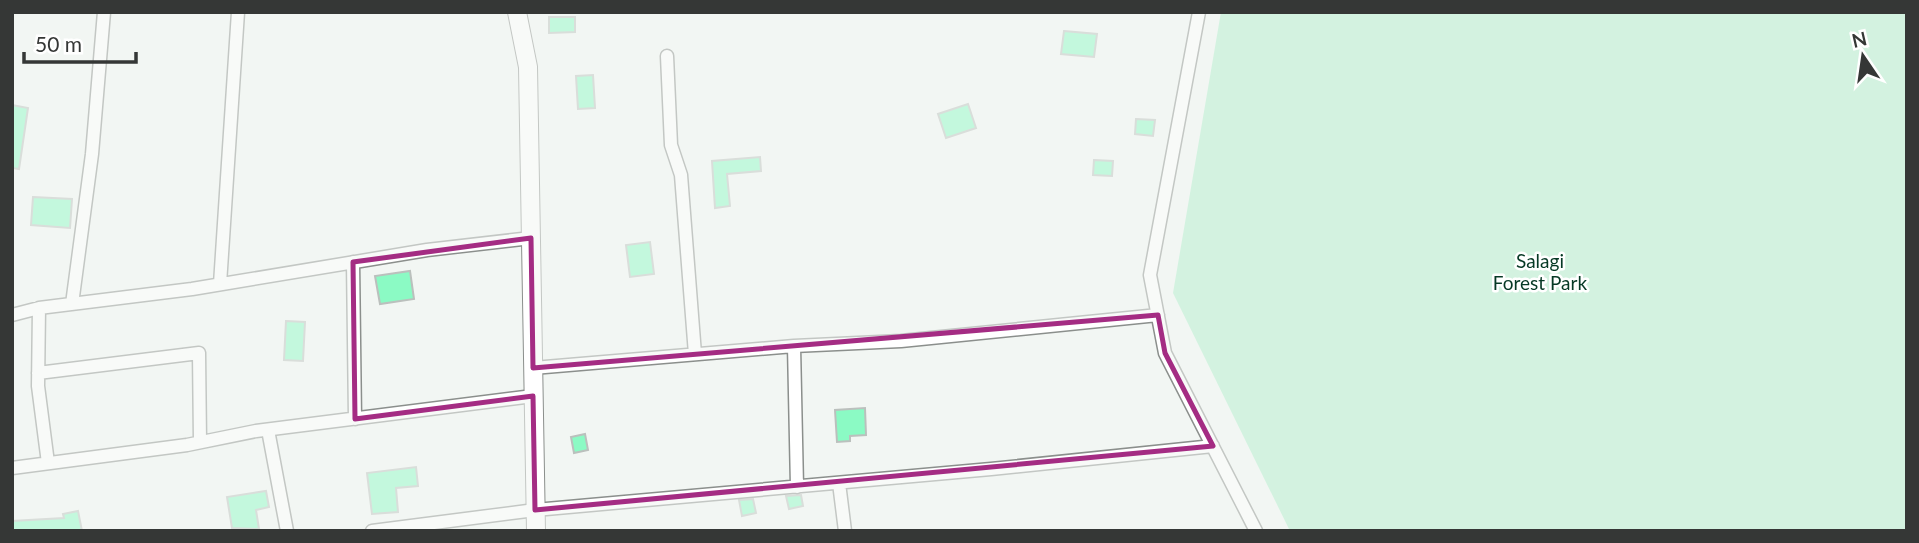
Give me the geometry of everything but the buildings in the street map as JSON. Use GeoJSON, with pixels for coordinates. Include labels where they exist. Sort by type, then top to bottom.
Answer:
{"type":"FeatureCollection","features":[{"type":"Feature","properties":{"kind":"street"},"geometry":{"type":"LineString","coordinates":[[72,304],[92,154],[104,12]]}},
{"type":"Feature","properties":{"kind":"street"},"geometry":{"type":"LineString","coordinates":[[220,284],[238,12]]}},
{"type":"Feature","properties":{"kind":"street"},"geometry":{"type":"LineString","coordinates":[[517,12],[528,67],[536,531]]}},
{"type":"Feature","properties":{"kind":"street"},"geometry":{"type":"LineString","coordinates":[[1199,12],[1150,275],[1165,353],[1255,531]]}},
{"type":"Feature","properties":{"kind":"street"},"geometry":{"type":"LineString","coordinates":[[667,56],[671,145],[681,175],[695,354]]}},
{"type":"Feature","properties":{"kind":"street"},"geometry":{"type":"LineString","coordinates":[[12,315],[39,308],[220,284],[426,250],[531,239]]}},
{"type":"Feature","properties":{"kind":"street"},"geometry":{"type":"LineString","coordinates":[[354,262],[355,419]]}},
{"type":"Feature","properties":{"kind":"street"},"geometry":{"type":"LineString","coordinates":[[39,308],[38,373],[48,463]]}},
{"type":"Feature","properties":{"kind":"street"},"geometry":{"type":"LineString","coordinates":[[533,368],[794,346],[901,341],[1158,315]]}},
{"type":"Feature","properties":{"kind":"street"},"geometry":{"type":"LineString","coordinates":[[794,346],[797,487]]}},
{"type":"Feature","properties":{"kind":"street"},"geometry":{"type":"LineString","coordinates":[[38,373],[199,353],[200,442]]}},
{"type":"Feature","properties":{"kind":"street"},"geometry":{"type":"LineString","coordinates":[[12,468],[268,430],[533,396]]}},
{"type":"Feature","properties":{"kind":"street"},"geometry":{"type":"LineString","coordinates":[[268,430],[287,531]]}},
{"type":"Feature","properties":{"kind":"street"},"geometry":{"type":"LineString","coordinates":[[372,531],[535,510],[1213,446]]}},
{"type":"Feature","properties":{"kind":"street"},"geometry":{"type":"LineString","coordinates":[[839,483],[845,531]]}},
{"type":"Feature","properties":{"kind":"highlighted area"},"geometry":{"type":"Polygon","coordinates":[[[531,238],[533,368],[1158,315],[1165,353],[1213,446],[535,510],[533,396],[355,419],[353,262],[531,238]]]}},
{"type":"Feature","properties":{"kind":"green space","name":"Salagi Forest Park"},"geometry":{"type":"Polygon","coordinates":[[[1221,12],[1907,12],[1907,531],[1290,531],[1173,293],[1221,12]]]}}]}
